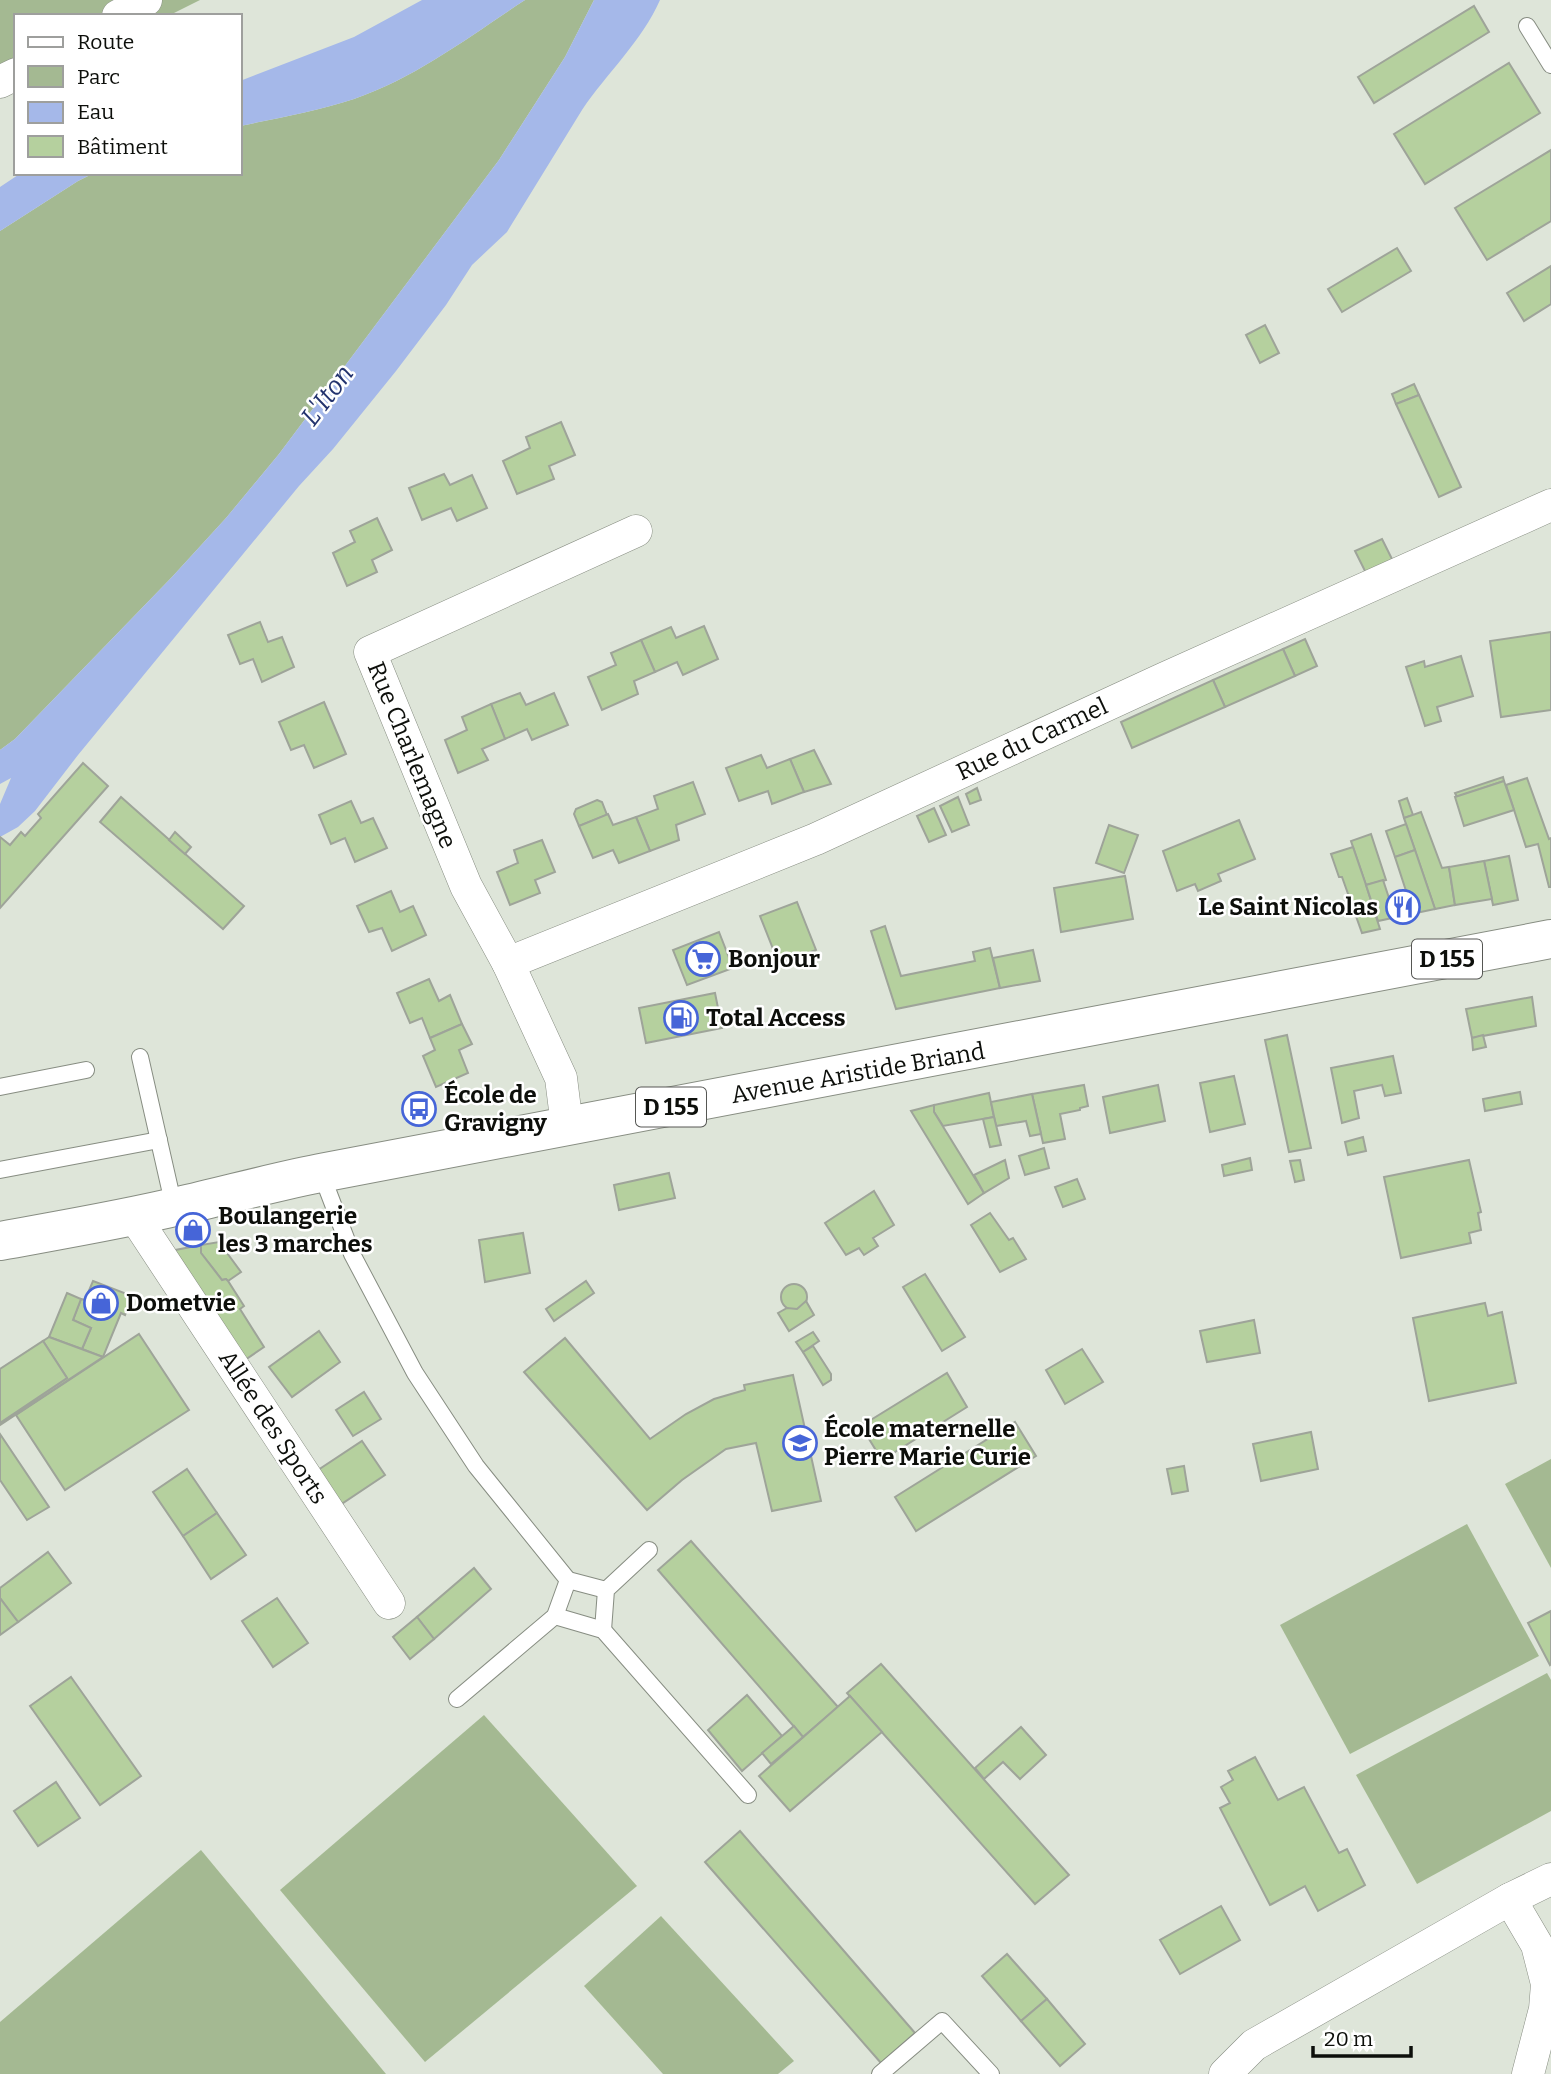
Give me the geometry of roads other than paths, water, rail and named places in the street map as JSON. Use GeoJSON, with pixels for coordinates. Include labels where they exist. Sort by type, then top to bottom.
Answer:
{"type":"FeatureCollection","features":[{"type":"Feature","properties":{"kind":"main road","name":"Avenue Aristide Briand"},"geometry":{"type":"LineString","coordinates":[[0,1241],[134,1216],[321,1173],[961,1054],[1551,939]]}},
{"type":"Feature","properties":{"kind":"street"},"geometry":{"type":"LineString","coordinates":[[122,14],[146,0]]}},
{"type":"Feature","properties":{"kind":"street","name":"Rue du Carmel"},"geometry":{"type":"LineString","coordinates":[[508,962],[816,839],[1163,679],[1551,505]]}},
{"type":"Feature","properties":{"kind":"street","name":"Rue Charlemagne"},"geometry":{"type":"LineString","coordinates":[[567,1126],[561,1078],[508,962],[466,886],[370,652],[636,531]]}},
{"type":"Feature","properties":{"kind":"street","name":"Allée des Sports"},"geometry":{"type":"LineString","coordinates":[[134,1216],[389,1603]]}},
{"type":"Feature","properties":{"kind":"street"},"geometry":{"type":"LineString","coordinates":[[1225,2074],[1254,2045],[1510,1899],[1551,1879]]}},
{"type":"Feature","properties":{"kind":"street"},"geometry":{"type":"LineString","coordinates":[[1510,1899],[1537,1945],[1547,1984],[1545,2009],[1528,2074]]}},
{"type":"Feature","properties":{"kind":"lane"},"geometry":{"type":"LineString","coordinates":[[1527,26],[1551,65]]}},
{"type":"Feature","properties":{"kind":"lane"},"geometry":{"type":"LineString","coordinates":[[140,1057],[174,1207]]}},
{"type":"Feature","properties":{"kind":"lane"},"geometry":{"type":"LineString","coordinates":[[0,1087],[86,1070]]}},
{"type":"Feature","properties":{"kind":"lane"},"geometry":{"type":"LineString","coordinates":[[0,1170],[159,1140]]}},
{"type":"Feature","properties":{"kind":"lane"},"geometry":{"type":"LineString","coordinates":[[321,1173],[352,1254],[415,1373],[476,1466],[568,1580],[606,1590]]}},
{"type":"Feature","properties":{"kind":"lane"},"geometry":{"type":"LineString","coordinates":[[603,1630],[606,1590],[649,1550]]}},
{"type":"Feature","properties":{"kind":"lane"},"geometry":{"type":"LineString","coordinates":[[457,1699],[555,1616],[568,1580]]}},
{"type":"Feature","properties":{"kind":"lane"},"geometry":{"type":"LineString","coordinates":[[555,1616],[603,1630],[748,1795]]}},
{"type":"Feature","properties":{"kind":"lane"},"geometry":{"type":"LineString","coordinates":[[880,2074],[942,2021],[991,2074]]}},
{"type":"Feature","properties":{"kind":"water"},"geometry":{"type":"Polygon","coordinates":[[[422,0],[525,0],[421,68],[377,90],[326,107],[242,126],[242,80],[354,37],[422,0]]]}},
{"type":"Feature","properties":{"kind":"water","name":"L'Iton"},"geometry":{"type":"Polygon","coordinates":[[[594,0],[660,0],[644,29],[582,110],[507,232],[472,265],[446,305],[396,371],[78,755],[35,811],[18,827],[0,837],[0,804],[11,778],[0,784],[0,750],[15,739],[172,577],[279,454],[499,160],[565,57],[594,0]]]}},
{"type":"Feature","properties":{"kind":"water"},"geometry":{"type":"Polygon","coordinates":[[[18,175],[90,175],[0,231],[0,187],[18,175]]]}},
{"type":"Feature","properties":{"kind":"place","name":"Le Saint Nicolas"},"geometry":{"type":"Point","coordinates":[1403,907]}},
{"type":"Feature","properties":{"kind":"place","name":"Bonjour"},"geometry":{"type":"Point","coordinates":[703,959]}},
{"type":"Feature","properties":{"kind":"place","name":"Total Access"},"geometry":{"type":"Point","coordinates":[681,1018]}},
{"type":"Feature","properties":{"kind":"place","name":"École de Gravigny"},"geometry":{"type":"Point","coordinates":[419,1109]}},
{"type":"Feature","properties":{"kind":"place","name":"Boulangerie les 3 marches"},"geometry":{"type":"Point","coordinates":[193,1230]}},
{"type":"Feature","properties":{"kind":"place","name":"Dometvie"},"geometry":{"type":"Point","coordinates":[101,1303]}},
{"type":"Feature","properties":{"kind":"place","name":"École maternelle Pierre Marie Curie"},"geometry":{"type":"Point","coordinates":[800,1443]}}]}
